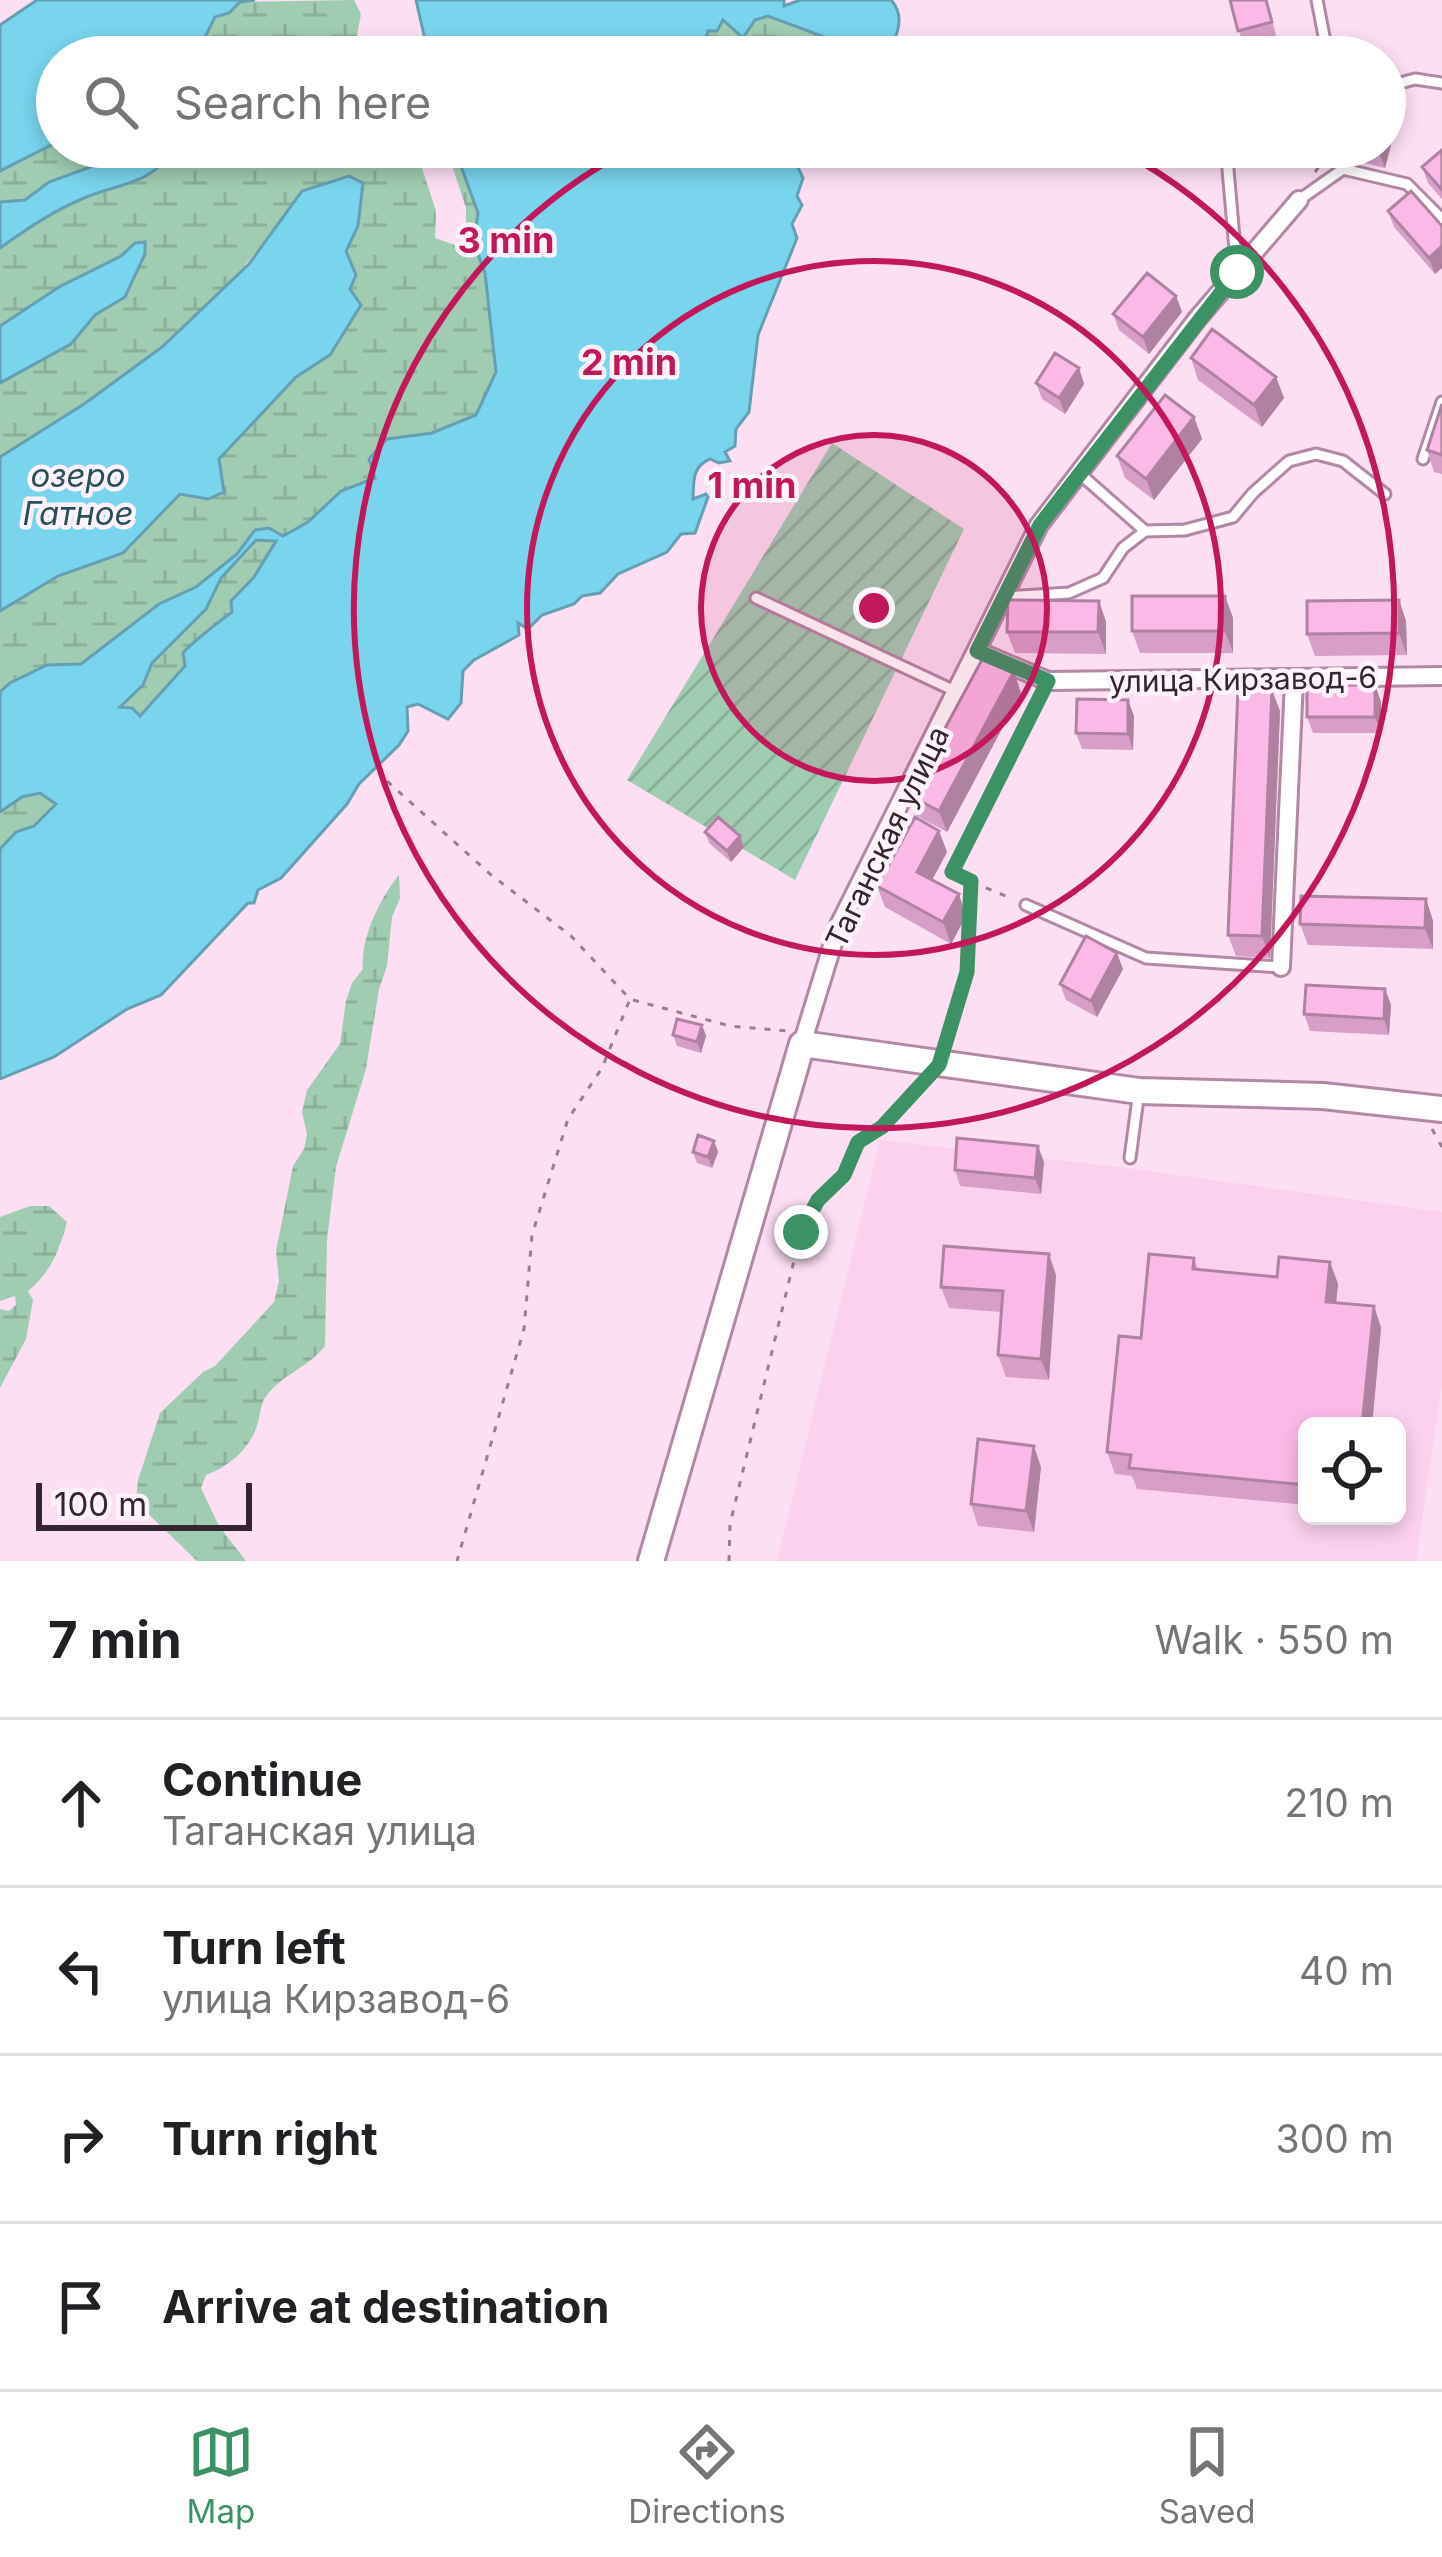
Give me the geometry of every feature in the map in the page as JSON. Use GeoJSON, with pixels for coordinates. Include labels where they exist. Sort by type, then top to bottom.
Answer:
{"type":"FeatureCollection","features":[{"type":"Feature","properties":{"kind":"main road"},"geometry":{"type":"LineString","coordinates":[[802,1044],[1139,1091],[1323,1096],[1442,1109]]}},
{"type":"Feature","properties":{"kind":"main road","name":"Таганская улица"},"geometry":{"type":"LineString","coordinates":[[651,1561],[802,1044]]}},
{"type":"Feature","properties":{"kind":"street","name":"Таганская улица"},"geometry":{"type":"LineString","coordinates":[[802,1044],[838,927],[1040,525],[1237,272],[1299,200]]}},
{"type":"Feature","properties":{"kind":"street","name":"улица Кирзавод-6"},"geometry":{"type":"LineString","coordinates":[[977,651],[1048,681],[1442,676]]}},
{"type":"Feature","properties":{"kind":"street"},"geometry":{"type":"LineString","coordinates":[[1281,968],[1294,680]]}},
{"type":"Feature","properties":{"kind":"lane"},"geometry":{"type":"LineString","coordinates":[[1317,0],[1324,36]]}},
{"type":"Feature","properties":{"kind":"lane"},"geometry":{"type":"LineString","coordinates":[[1406,81],[1442,83]]}},
{"type":"Feature","properties":{"kind":"lane"},"geometry":{"type":"LineString","coordinates":[[1228,168],[1237,272]]}},
{"type":"Feature","properties":{"kind":"lane"},"geometry":{"type":"LineString","coordinates":[[1299,200],[1343,169],[1407,184],[1442,219]]}},
{"type":"Feature","properties":{"kind":"lane"},"geometry":{"type":"LineString","coordinates":[[1423,459],[1442,402]]}},
{"type":"Feature","properties":{"kind":"lane"},"geometry":{"type":"LineString","coordinates":[[1004,598],[1069,593],[1103,578],[1123,548],[1145,531],[1185,530],[1233,517],[1289,461],[1316,454],[1343,461],[1385,494]]}},
{"type":"Feature","properties":{"kind":"lane"},"geometry":{"type":"LineString","coordinates":[[1079,473],[1145,531]]}},
{"type":"Feature","properties":{"kind":"lane"},"geometry":{"type":"LineString","coordinates":[[756,598],[957,692]]}},
{"type":"Feature","properties":{"kind":"lane"},"geometry":{"type":"LineString","coordinates":[[952,872],[1048,681]]}},
{"type":"Feature","properties":{"kind":"lane"},"geometry":{"type":"LineString","coordinates":[[1026,905],[1147,958],[1281,968]]}},
{"type":"Feature","properties":{"kind":"lane"},"geometry":{"type":"LineString","coordinates":[[1130,1158],[1139,1091]]}},
{"type":"Feature","properties":{"kind":"path"},"geometry":{"type":"LineString","coordinates":[[387,781],[490,874],[571,936],[630,999],[730,1026],[787,1030],[802,1044]]}},
{"type":"Feature","properties":{"kind":"path"},"geometry":{"type":"LineString","coordinates":[[952,872],[1026,905]]}},
{"type":"Feature","properties":{"kind":"path"},"geometry":{"type":"LineString","coordinates":[[729,1561],[730,1524],[801,1232],[818,1200],[844,1175],[858,1142],[882,1127],[939,1065],[967,972],[971,881]]}},
{"type":"Feature","properties":{"kind":"path"},"geometry":{"type":"LineString","coordinates":[[458,1561],[524,1329],[532,1235],[568,1120],[602,1068],[630,999]]}},
{"type":"Feature","properties":{"kind":"shaded area"},"geometry":{"type":"Polygon","coordinates":[[[880,1140],[1127,1168],[1442,1212],[1442,1383],[1416,1561],[777,1561],[880,1140]]]}},
{"type":"Feature","properties":{"kind":"green space"},"geometry":{"type":"Polygon","coordinates":[[[354,0],[361,14],[357,36],[206,36],[215,17],[229,13],[240,2],[354,0]]]}},
{"type":"Feature","properties":{"kind":"green space"},"geometry":{"type":"Polygon","coordinates":[[[768,16],[822,36],[744,36],[755,20],[768,16]]]}},
{"type":"Feature","properties":{"kind":"green space"},"geometry":{"type":"Polygon","coordinates":[[[723,20],[741,36],[701,36],[717,31],[723,20]]]}},
{"type":"Feature","properties":{"kind":"green space"},"geometry":{"type":"Polygon","coordinates":[[[36,153],[36,168],[88,168],[49,182],[25,200],[0,202],[0,171],[36,153]]]}},
{"type":"Feature","properties":{"kind":"green space"},"geometry":{"type":"Polygon","coordinates":[[[422,168],[436,211],[435,238],[458,246],[466,244],[466,208],[453,168],[462,168],[478,213],[474,244],[485,273],[497,372],[476,416],[432,433],[387,439],[376,478],[341,491],[308,522],[283,536],[255,530],[237,554],[196,587],[159,604],[81,665],[47,665],[0,692],[0,611],[58,576],[123,553],[180,494],[207,499],[219,459],[296,377],[330,355],[356,275],[346,251],[358,226],[278,222],[221,292],[153,355],[78,410],[0,457],[0,383],[71,344],[95,315],[124,297],[145,243],[135,243],[121,256],[59,287],[0,326],[0,248],[65,207],[156,169],[422,168]]]}},
{"type":"Feature","properties":{"kind":"green space"},"geometry":{"type":"Polygon","coordinates":[[[832,443],[964,529],[795,880],[627,780],[832,443]]]}},
{"type":"Feature","properties":{"kind":"green space"},"geometry":{"type":"Polygon","coordinates":[[[256,540],[277,540],[234,608],[188,647],[183,653],[185,666],[139,716],[119,707],[143,685],[152,663],[206,609],[221,578],[256,540]]]}},
{"type":"Feature","properties":{"kind":"green space"},"geometry":{"type":"Polygon","coordinates":[[[40,793],[56,804],[0,849],[0,812],[22,797],[40,793]]]}},
{"type":"Feature","properties":{"kind":"green space"},"geometry":{"type":"Polygon","coordinates":[[[399,875],[400,898],[392,917],[366,1069],[336,1167],[327,1240],[325,1346],[267,1395],[245,1448],[206,1475],[201,1488],[219,1526],[246,1561],[197,1561],[136,1502],[138,1480],[160,1413],[215,1366],[274,1302],[279,1281],[276,1251],[293,1166],[307,1134],[302,1112],[307,1090],[340,1044],[346,1001],[363,969],[368,932],[399,875]]]}},
{"type":"Feature","properties":{"kind":"green space"},"geometry":{"type":"Polygon","coordinates":[[[30,1206],[49,1206],[67,1222],[53,1260],[28,1291],[33,1300],[26,1339],[0,1388],[0,1309],[9,1311],[16,1305],[15,1296],[0,1301],[0,1217],[30,1206]]]}},
{"type":"Feature","properties":{"kind":"water"},"geometry":{"type":"Polygon","coordinates":[[[37,0],[255,0],[240,2],[229,13],[215,17],[206,36],[36,36],[36,153],[0,171],[0,25],[37,0]]]}},
{"type":"Feature","properties":{"kind":"water"},"geometry":{"type":"Polygon","coordinates":[[[416,0],[784,0],[784,6],[800,0],[891,0],[899,21],[896,36],[822,36],[768,16],[755,20],[744,36],[723,20],[717,31],[708,31],[707,36],[424,36],[416,0]]]}},
{"type":"Feature","properties":{"kind":"water"},"geometry":{"type":"Polygon","coordinates":[[[88,168],[157,168],[65,207],[0,248],[0,202],[25,200],[49,182],[88,168]]]}},
{"type":"Feature","properties":{"kind":"water","name":"озеро Гатное"},"geometry":{"type":"Polygon","coordinates":[[[462,168],[798,168],[803,178],[797,196],[802,205],[792,224],[797,238],[758,335],[749,412],[736,429],[735,446],[725,452],[730,461],[710,459],[699,466],[695,476],[693,499],[708,497],[695,533],[681,534],[667,552],[618,574],[600,593],[542,615],[528,629],[518,623],[519,635],[463,671],[461,703],[448,719],[418,704],[407,707],[408,731],[399,745],[359,784],[281,878],[258,890],[254,903],[248,903],[161,995],[127,1009],[54,1057],[0,1079],[0,849],[56,804],[40,793],[22,797],[0,812],[0,692],[47,665],[81,664],[159,604],[196,587],[237,554],[255,530],[269,528],[283,536],[308,522],[341,491],[375,478],[369,459],[387,439],[432,433],[476,415],[496,372],[485,273],[474,244],[478,213],[462,168]],[[256,540],[221,578],[206,609],[152,663],[143,685],[120,707],[132,708],[140,716],[185,666],[183,653],[232,612],[231,601],[254,577],[276,541],[256,540]]]}},
{"type":"Feature","properties":{"kind":"water","name":"озеро Гатное"},"geometry":{"type":"Polygon","coordinates":[[[349,176],[363,183],[358,226],[346,251],[356,275],[350,289],[361,305],[330,355],[296,377],[219,459],[224,492],[208,499],[180,494],[123,553],[58,576],[0,611],[0,457],[162,347],[249,264],[302,191],[349,176]]]}},
{"type":"Feature","properties":{"kind":"water","name":"озеро Гатное"},"geometry":{"type":"Polygon","coordinates":[[[145,242],[145,254],[125,297],[95,315],[71,344],[0,383],[0,326],[59,287],[121,256],[135,243],[145,242]]]}},
{"type":"Feature","properties":{"kind":"building"},"geometry":{"type":"Polygon","coordinates":[[[1230,0],[1266,0],[1272,22],[1238,31],[1230,0]]]}},
{"type":"Feature","properties":{"kind":"building"},"geometry":{"type":"Polygon","coordinates":[[[1442,150],[1442,190],[1422,167],[1442,150]]]}},
{"type":"Feature","properties":{"kind":"building"},"geometry":{"type":"Polygon","coordinates":[[[1411,191],[1442,226],[1442,246],[1429,258],[1388,211],[1411,191]]]}},
{"type":"Feature","properties":{"kind":"building"},"geometry":{"type":"Polygon","coordinates":[[[1147,273],[1176,296],[1143,337],[1113,314],[1147,273]]]}},
{"type":"Feature","properties":{"kind":"building"},"geometry":{"type":"Polygon","coordinates":[[[1212,329],[1276,377],[1254,405],[1191,358],[1212,329]]]}},
{"type":"Feature","properties":{"kind":"building"},"geometry":{"type":"Polygon","coordinates":[[[1055,353],[1079,368],[1059,398],[1036,383],[1055,353]]]}},
{"type":"Feature","properties":{"kind":"building"},"geometry":{"type":"Polygon","coordinates":[[[1165,395],[1194,417],[1146,479],[1117,456],[1165,395]]]}},
{"type":"Feature","properties":{"kind":"building"},"geometry":{"type":"Polygon","coordinates":[[[1442,404],[1442,455],[1427,450],[1442,404]]]}},
{"type":"Feature","properties":{"kind":"building"},"geometry":{"type":"Polygon","coordinates":[[[1132,596],[1225,596],[1225,631],[1132,631],[1132,596]]]}},
{"type":"Feature","properties":{"kind":"building"},"geometry":{"type":"Polygon","coordinates":[[[1008,600],[1099,601],[1098,632],[1007,632],[1008,600]]]}},
{"type":"Feature","properties":{"kind":"building"},"geometry":{"type":"Polygon","coordinates":[[[1399,600],[1399,633],[1307,634],[1307,601],[1399,600]]]}},
{"type":"Feature","properties":{"kind":"building"},"geometry":{"type":"Polygon","coordinates":[[[984,656],[1014,671],[939,811],[909,795],[984,656]]]}},
{"type":"Feature","properties":{"kind":"building"},"geometry":{"type":"Polygon","coordinates":[[[1307,685],[1375,685],[1375,717],[1307,717],[1307,685]]]}},
{"type":"Feature","properties":{"kind":"building"},"geometry":{"type":"Polygon","coordinates":[[[1238,688],[1272,690],[1262,936],[1228,935],[1238,688]]]}},
{"type":"Feature","properties":{"kind":"building"},"geometry":{"type":"Polygon","coordinates":[[[1077,699],[1128,700],[1128,734],[1076,733],[1077,699]]]}},
{"type":"Feature","properties":{"kind":"building"},"geometry":{"type":"Polygon","coordinates":[[[718,817],[740,836],[727,851],[705,832],[718,817]]]}},
{"type":"Feature","properties":{"kind":"building"},"geometry":{"type":"Polygon","coordinates":[[[915,817],[939,831],[917,872],[959,894],[943,922],[877,886],[915,817]]]}},
{"type":"Feature","properties":{"kind":"building"},"geometry":{"type":"Polygon","coordinates":[[[1301,896],[1426,899],[1425,928],[1300,924],[1301,896]]]}},
{"type":"Feature","properties":{"kind":"building"},"geometry":{"type":"Polygon","coordinates":[[[1086,936],[1117,953],[1091,1001],[1060,984],[1086,936]]]}},
{"type":"Feature","properties":{"kind":"building"},"geometry":{"type":"Polygon","coordinates":[[[1306,985],[1385,989],[1384,1019],[1304,1014],[1306,985]]]}},
{"type":"Feature","properties":{"kind":"building"},"geometry":{"type":"Polygon","coordinates":[[[677,1019],[702,1025],[697,1042],[673,1035],[677,1019]]]}},
{"type":"Feature","properties":{"kind":"building"},"geometry":{"type":"Polygon","coordinates":[[[698,1135],[714,1141],[708,1157],[693,1152],[698,1135]]]}},
{"type":"Feature","properties":{"kind":"building"},"geometry":{"type":"Polygon","coordinates":[[[957,1138],[1038,1146],[1035,1178],[955,1170],[957,1138]]]}},
{"type":"Feature","properties":{"kind":"building"},"geometry":{"type":"Polygon","coordinates":[[[944,1246],[1049,1254],[1041,1359],[998,1355],[1003,1291],[941,1287],[944,1246]]]}},
{"type":"Feature","properties":{"kind":"building"},"geometry":{"type":"Polygon","coordinates":[[[1149,1254],[1194,1258],[1193,1269],[1277,1277],[1279,1257],[1330,1262],[1326,1302],[1374,1306],[1363,1417],[1298,1417],[1298,1484],[1129,1468],[1131,1455],[1107,1452],[1119,1336],[1141,1338],[1149,1254]]]}},
{"type":"Feature","properties":{"kind":"building"},"geometry":{"type":"Polygon","coordinates":[[[978,1439],[1034,1446],[1026,1511],[971,1504],[978,1439]]]}},
{"type":"Feature","properties":{"kind":"route"},"geometry":{"type":"LineString","coordinates":[[801,1232],[818,1200],[844,1175],[858,1142],[882,1127],[939,1065],[967,972],[971,881],[952,872],[1048,681],[977,651],[1040,525],[1237,272]]}}]}
